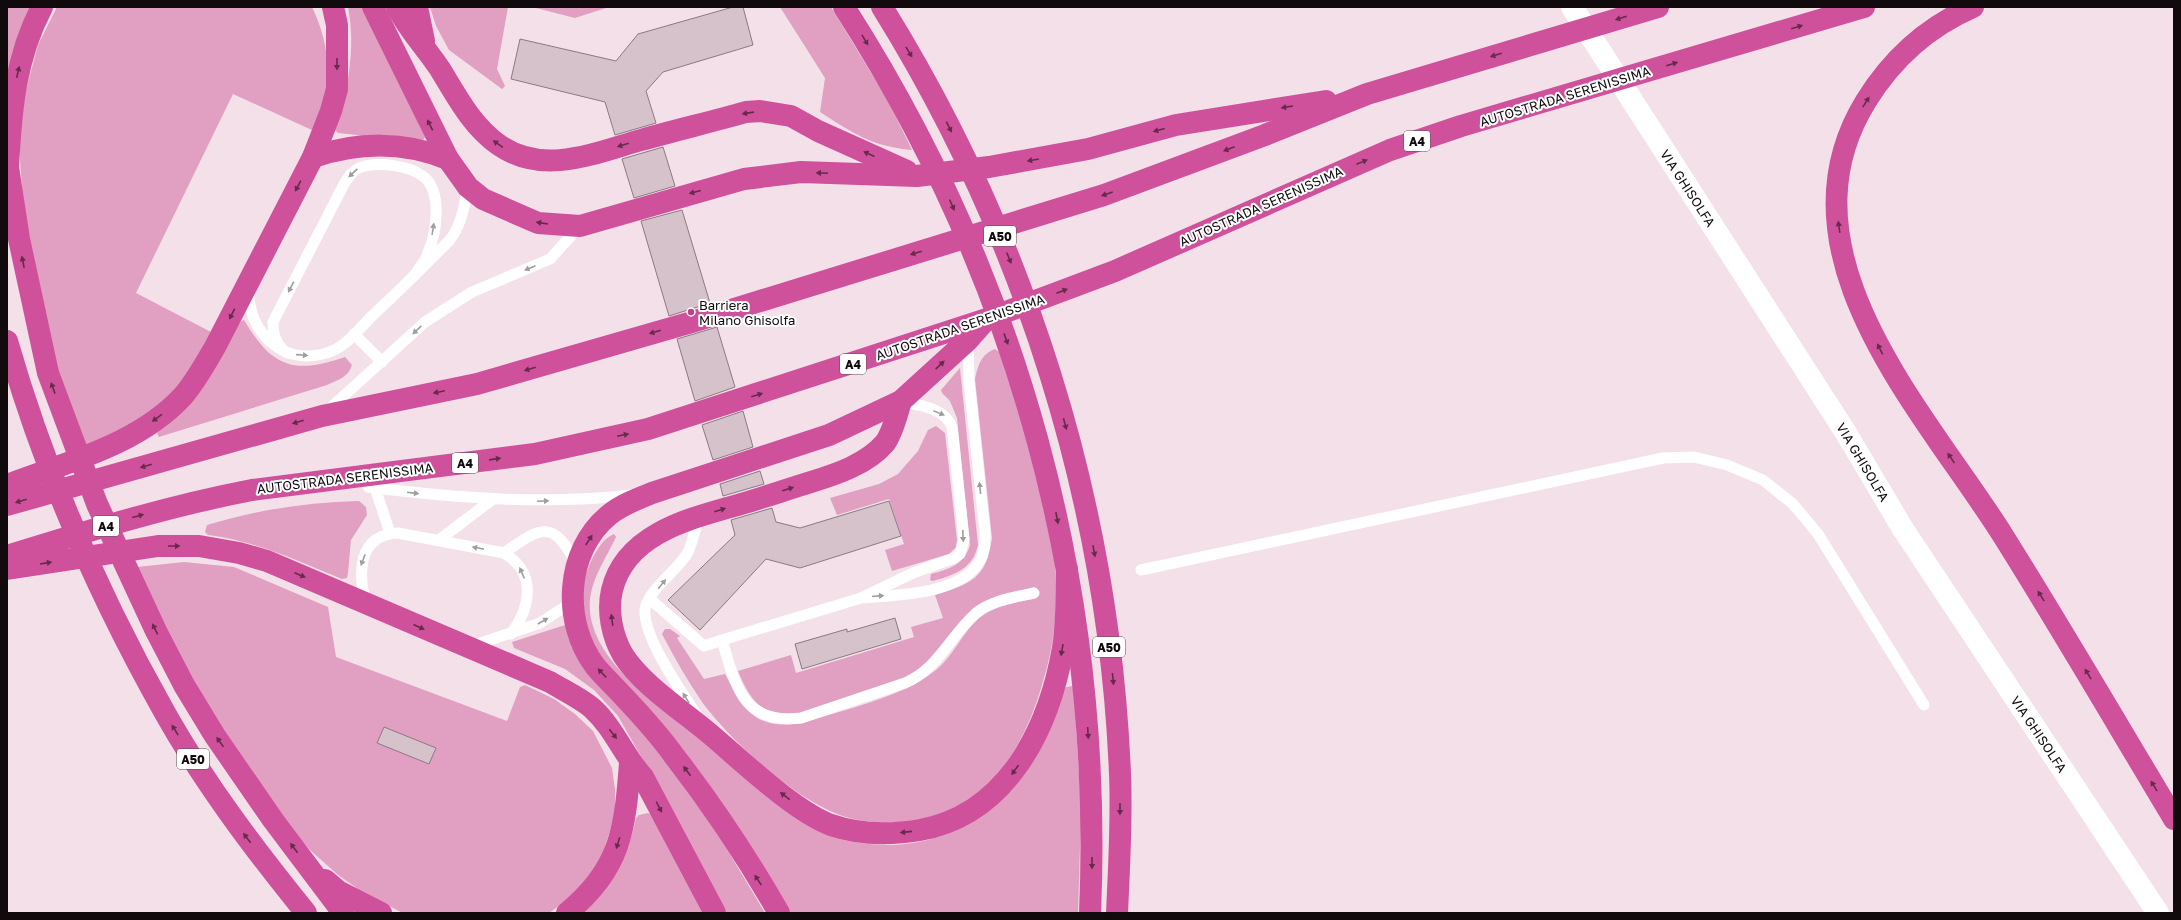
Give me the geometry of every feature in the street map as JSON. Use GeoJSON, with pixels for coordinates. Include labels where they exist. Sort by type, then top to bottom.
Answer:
{"type":"FeatureCollection","features":[{"type":"Feature","properties":{"kind":"highway"},"geometry":{"type":"LineString","coordinates":[[42,7],[25,46],[14,90],[8,164],[19,239],[40,342],[48,373],[98,504],[133,582],[174,664],[215,736],[273,820],[343,913]]}},
{"type":"Feature","properties":{"kind":"highway"},"geometry":{"type":"LineString","coordinates":[[7,485],[101,450],[146,427],[167,411],[183,395],[199,373],[313,157],[337,90],[335,16],[325,7]]}},
{"type":"Feature","properties":{"kind":"highway"},"geometry":{"type":"LineString","coordinates":[[373,7],[448,159],[468,187],[483,199],[538,223],[580,226],[744,179],[801,172],[917,176],[1039,159],[1088,149],[1176,126],[1367,94]]}},
{"type":"Feature","properties":{"kind":"highway"},"geometry":{"type":"LineString","coordinates":[[397,7],[402,17],[426,48],[469,116],[488,136],[514,154],[548,161],[591,155],[640,140],[746,112],[760,112],[790,116],[818,131],[917,176]]}},
{"type":"Feature","properties":{"kind":"highway"},"geometry":{"type":"LineString","coordinates":[[417,7],[426,48]]}},
{"type":"Feature","properties":{"kind":"highway"},"geometry":{"type":"LineString","coordinates":[[844,7],[931,159],[955,212],[985,283],[1026,399],[1043,455],[1067,569],[1083,665],[1092,795],[1090,913]]}},
{"type":"Feature","properties":{"kind":"highway","name":"A50"},"geometry":{"type":"LineString","coordinates":[[882,7],[932,92],[987,204],[1015,274],[1054,386],[1086,510],[1098,569],[1110,658],[1120,776],[1117,913]]}},
{"type":"Feature","properties":{"kind":"highway"},"geometry":{"type":"LineString","coordinates":[[7,505],[322,416],[477,384],[953,242],[1146,181],[1367,94],[1658,7]]}},
{"type":"Feature","properties":{"kind":"highway","name":"AUTOSTRADA SERENISSIMA"},"geometry":{"type":"LineString","coordinates":[[7,556],[132,518],[207,498],[252,490],[535,454],[648,429],[987,319],[1115,271],[1390,150],[1462,126],[1864,7]]}},
{"type":"Feature","properties":{"kind":"highway"},"geometry":{"type":"LineString","coordinates":[[1973,7],[1925,33],[1900,55],[1878,82],[1857,117],[1843,152],[1838,190],[1838,221],[1844,258],[1853,292],[1885,359],[2024,570],[2174,820]]}},
{"type":"Feature","properties":{"kind":"highway"},"geometry":{"type":"LineString","coordinates":[[313,157],[329,152],[383,145],[414,148],[448,159]]}},
{"type":"Feature","properties":{"kind":"highway"},"geometry":{"type":"LineString","coordinates":[[779,913],[700,789],[667,746],[595,666],[578,633],[572,602],[577,565],[586,542],[609,515],[626,504],[652,493],[829,435],[902,401],[968,340],[987,319]]}},
{"type":"Feature","properties":{"kind":"highway","name":"A50"},"geometry":{"type":"LineString","coordinates":[[7,341],[21,388],[73,525],[103,592],[165,713],[199,769],[240,828],[306,913]]}},
{"type":"Feature","properties":{"kind":"highway"},"geometry":{"type":"LineString","coordinates":[[902,401],[888,440],[876,452],[854,466],[826,477],[674,524],[646,541],[623,566],[612,591],[611,622],[624,655],[633,668],[784,796],[809,813],[830,824],[855,832],[906,832],[931,828],[978,807],[996,793],[1017,768],[1029,750],[1040,728],[1058,673],[1063,646],[1067,569]]}},
{"type":"Feature","properties":{"kind":"highway"},"geometry":{"type":"LineString","coordinates":[[7,569],[158,546],[199,546],[239,553],[267,561],[467,648],[550,682],[592,708],[616,738],[630,763],[643,777],[715,913]]}},
{"type":"Feature","properties":{"kind":"highway"},"geometry":{"type":"LineString","coordinates":[[567,913],[582,901],[610,865],[619,844],[625,819],[630,763]]}},
{"type":"Feature","properties":{"kind":"highway"},"geometry":{"type":"LineString","coordinates":[[310,869],[338,890],[381,913]]}},
{"type":"Feature","properties":{"kind":"street","name":"VIA GHISOLFA"},"geometry":{"type":"LineString","coordinates":[[1572,7],[1846,433],[1903,529],[2158,913]]}},
{"type":"Feature","properties":{"kind":"lane"},"geometry":{"type":"LineString","coordinates":[[287,353],[278,345],[274,338],[273,322],[344,184],[351,174],[358,169],[370,166],[399,168],[424,178],[430,186],[435,196],[437,207],[430,246],[425,259],[413,277]]}},
{"type":"Feature","properties":{"kind":"lane"},"geometry":{"type":"LineString","coordinates":[[252,275],[249,297],[254,319],[267,339],[277,348],[298,356],[322,354],[332,351],[354,334],[455,234],[462,219],[468,187]]}},
{"type":"Feature","properties":{"kind":"lane"},"geometry":{"type":"LineString","coordinates":[[322,416],[424,322],[456,301],[550,259],[580,226]]}},
{"type":"Feature","properties":{"kind":"lane"},"geometry":{"type":"LineString","coordinates":[[354,334],[382,362]]}},
{"type":"Feature","properties":{"kind":"lane"},"geometry":{"type":"LineString","coordinates":[[861,598],[920,592],[954,583],[971,572],[979,562],[985,543],[985,532],[969,381],[968,340]]}},
{"type":"Feature","properties":{"kind":"lane"},"geometry":{"type":"LineString","coordinates":[[650,599],[704,646],[861,598],[913,573],[949,562],[960,554],[963,546],[963,531],[952,427],[949,420],[939,412],[902,401]]}},
{"type":"Feature","properties":{"kind":"lane"},"geometry":{"type":"LineString","coordinates":[[1141,570],[1663,458],[1694,457],[1727,465],[1763,480],[1793,504],[1818,534],[1924,705]]}},
{"type":"Feature","properties":{"kind":"lane"},"geometry":{"type":"LineString","coordinates":[[340,480],[375,488],[446,497],[532,501],[652,493]]}},
{"type":"Feature","properties":{"kind":"lane"},"geometry":{"type":"LineString","coordinates":[[375,488],[390,533]]}},
{"type":"Feature","properties":{"kind":"lane"},"geometry":{"type":"LineString","coordinates":[[439,540],[493,499]]}},
{"type":"Feature","properties":{"kind":"lane"},"geometry":{"type":"LineString","coordinates":[[699,517],[688,552],[650,599],[645,611],[650,634],[665,664],[707,731]]}},
{"type":"Feature","properties":{"kind":"lane"},"geometry":{"type":"LineString","coordinates":[[504,553],[526,536],[535,532],[545,531],[559,536],[577,565]]}},
{"type":"Feature","properties":{"kind":"lane"},"geometry":{"type":"LineString","coordinates":[[366,604],[361,583],[361,565],[363,557],[371,545],[390,533],[439,540],[504,553],[513,558],[519,566],[524,575],[527,591],[524,614],[510,634]]}},
{"type":"Feature","properties":{"kind":"lane"},"geometry":{"type":"LineString","coordinates":[[722,640],[738,688],[751,707],[766,717],[777,720],[801,718],[916,678],[933,664],[977,613],[996,603],[1034,593]]}},
{"type":"Feature","properties":{"kind":"lane"},"geometry":{"type":"LineString","coordinates":[[467,648],[540,623],[572,602]]}},
{"type":"Feature","properties":{"kind":"shaded area"},"geometry":{"type":"Polygon","coordinates":[[[7,7],[34,7],[9,74],[7,74],[7,7]]]}},
{"type":"Feature","properties":{"kind":"shaded area"},"geometry":{"type":"Polygon","coordinates":[[[57,7],[312,7],[324,40],[327,63],[327,86],[325,98],[314,131],[233,94],[136,293],[211,332],[185,378],[165,401],[132,424],[85,446],[59,374],[40,307],[23,204],[19,144],[25,94],[38,45],[57,7]]]}},
{"type":"Feature","properties":{"kind":"shaded area"},"geometry":{"type":"Polygon","coordinates":[[[348,7],[364,7],[425,137],[422,142],[338,133],[335,130],[344,100],[351,54],[348,7]]]}},
{"type":"Feature","properties":{"kind":"shaded area"},"geometry":{"type":"Polygon","coordinates":[[[430,7],[508,7],[497,69],[505,86],[502,89],[449,50],[436,26],[430,7]]]}},
{"type":"Feature","properties":{"kind":"shaded area"},"geometry":{"type":"Polygon","coordinates":[[[532,7],[609,7],[575,18],[532,7]]]}},
{"type":"Feature","properties":{"kind":"shaded area"},"geometry":{"type":"Polygon","coordinates":[[[780,7],[831,7],[887,99],[912,150],[886,146],[874,142],[852,132],[820,112],[825,78],[780,7]]]}},
{"type":"Feature","properties":{"kind":"shaded area"},"geometry":{"type":"Polygon","coordinates":[[[244,320],[264,348],[275,357],[286,363],[298,366],[312,365],[327,363],[345,357],[352,365],[342,378],[327,385],[159,437],[157,433],[241,321],[244,320]]]}},
{"type":"Feature","properties":{"kind":"shaded area"},"geometry":{"type":"Polygon","coordinates":[[[995,349],[999,352],[1009,382],[1053,542],[1056,608],[1052,643],[1043,681],[1024,733],[1011,756],[995,776],[976,794],[955,807],[930,817],[901,822],[883,823],[845,817],[828,810],[795,790],[743,748],[702,702],[662,634],[665,629],[670,629],[680,636],[677,638],[704,679],[725,674],[739,699],[746,708],[763,721],[774,724],[803,723],[887,697],[918,682],[940,667],[971,627],[985,614],[1003,606],[1037,598],[1035,587],[992,599],[919,669],[902,679],[802,713],[789,715],[778,714],[761,707],[748,692],[738,671],[791,655],[796,673],[914,637],[911,627],[943,618],[935,595],[968,583],[981,571],[986,563],[992,538],[975,379],[983,357],[995,349]]]}},
{"type":"Feature","properties":{"kind":"shaded area"},"geometry":{"type":"Polygon","coordinates":[[[960,368],[978,545],[972,560],[962,570],[933,581],[930,580],[931,574],[950,568],[960,562],[970,545],[957,418],[950,401],[941,390],[960,368]]]}},
{"type":"Feature","properties":{"kind":"shaded area"},"geometry":{"type":"Polygon","coordinates":[[[936,426],[945,433],[957,540],[956,547],[949,554],[892,571],[885,550],[904,544],[889,499],[837,515],[830,498],[879,484],[898,474],[918,451],[928,430],[936,426]]]}},
{"type":"Feature","properties":{"kind":"shaded area"},"geometry":{"type":"Polygon","coordinates":[[[359,501],[366,507],[367,515],[351,540],[347,578],[342,579],[277,552],[243,542],[208,535],[205,532],[207,525],[263,511],[320,503],[359,501]]]}},
{"type":"Feature","properties":{"kind":"shaded area"},"geometry":{"type":"Polygon","coordinates":[[[614,534],[616,537],[600,568],[592,588],[590,599],[592,623],[599,641],[609,657],[622,673],[653,701],[814,825],[836,838],[852,842],[878,845],[916,843],[938,837],[979,817],[998,803],[1028,770],[1043,742],[1063,688],[1072,686],[1074,689],[1081,812],[1078,913],[788,913],[599,655],[593,642],[584,618],[582,606],[584,583],[587,570],[597,550],[604,541],[614,534]]]}},
{"type":"Feature","properties":{"kind":"shaded area"},"geometry":{"type":"Polygon","coordinates":[[[184,562],[234,567],[328,607],[336,657],[507,721],[520,687],[525,685],[554,699],[575,714],[593,731],[612,768],[615,789],[615,814],[600,863],[571,897],[549,913],[403,913],[365,894],[337,874],[310,850],[277,814],[207,705],[164,627],[137,567],[184,562]]]}},
{"type":"Feature","properties":{"kind":"shaded area"},"geometry":{"type":"Polygon","coordinates":[[[565,625],[572,647],[649,736],[716,831],[765,913],[726,913],[683,830],[618,716],[594,690],[565,669],[514,648],[512,642],[565,625]]]}},
{"type":"Feature","properties":{"kind":"shaded area"},"geometry":{"type":"Polygon","coordinates":[[[648,813],[652,815],[704,913],[584,913],[603,892],[618,870],[628,845],[636,818],[639,815],[648,813]]]}},
{"type":"Feature","properties":{"kind":"building"},"geometry":{"type":"Polygon","coordinates":[[[733,7],[743,7],[753,45],[663,72],[646,91],[656,123],[615,135],[605,102],[511,79],[520,39],[616,61],[638,34],[733,7]]]}},
{"type":"Feature","properties":{"kind":"building"},"geometry":{"type":"Polygon","coordinates":[[[663,147],[675,186],[634,198],[622,159],[663,147]]]}},
{"type":"Feature","properties":{"kind":"building"},"geometry":{"type":"Polygon","coordinates":[[[682,210],[710,303],[669,316],[641,221],[682,210]]]}},
{"type":"Feature","properties":{"kind":"building"},"geometry":{"type":"Polygon","coordinates":[[[717,327],[735,387],[695,401],[677,339],[717,327]]]}},
{"type":"Feature","properties":{"kind":"building"},"geometry":{"type":"Polygon","coordinates":[[[743,411],[753,447],[713,460],[702,425],[743,411]]]}},
{"type":"Feature","properties":{"kind":"building"},"geometry":{"type":"Polygon","coordinates":[[[760,471],[764,484],[723,496],[720,484],[760,471]]]}},
{"type":"Feature","properties":{"kind":"building"},"geometry":{"type":"Polygon","coordinates":[[[889,501],[901,536],[800,568],[766,559],[700,630],[668,600],[735,535],[731,520],[772,508],[776,522],[800,528],[889,501]]]}},
{"type":"Feature","properties":{"kind":"building"},"geometry":{"type":"Polygon","coordinates":[[[895,618],[901,639],[802,669],[795,644],[847,629],[847,632],[895,618]]]}},
{"type":"Feature","properties":{"kind":"building"},"geometry":{"type":"Polygon","coordinates":[[[384,727],[436,748],[429,764],[377,743],[384,727]]]}},
{"type":"Feature","properties":{"kind":"place","name":"Barriera Milano Ghisolfa"},"geometry":{"type":"Point","coordinates":[691,312]}}]}
